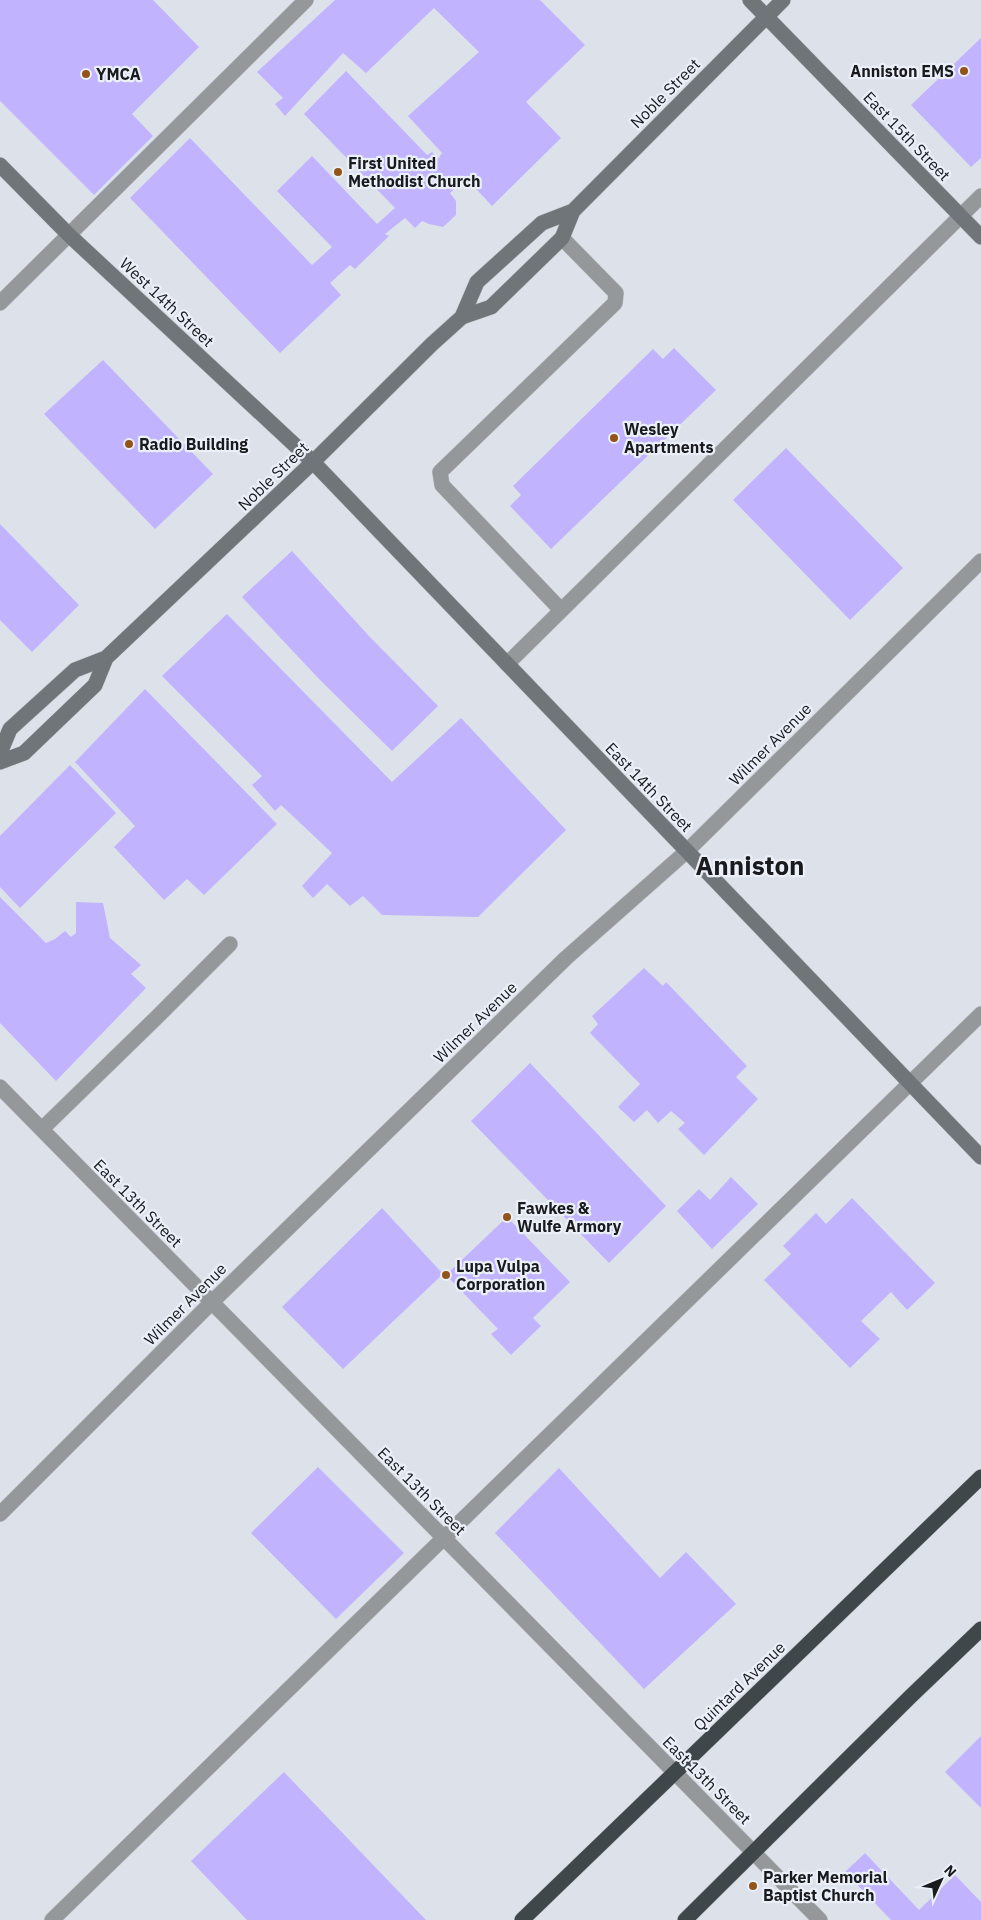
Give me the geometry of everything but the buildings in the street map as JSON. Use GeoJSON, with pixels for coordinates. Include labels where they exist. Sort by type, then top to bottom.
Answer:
{"type":"FeatureCollection","features":[{"type":"Feature","properties":{"kind":"highway","name":"Quintard Avenue"},"geometry":{"type":"LineString","coordinates":[[522,1920],[981,1477]]}},
{"type":"Feature","properties":{"kind":"highway"},"geometry":{"type":"LineString","coordinates":[[685,1920],[981,1629]]}},
{"type":"Feature","properties":{"kind":"street"},"geometry":{"type":"LineString","coordinates":[[0,303],[306,0]]}},
{"type":"Feature","properties":{"kind":"street","name":"East 15th Street"},"geometry":{"type":"LineString","coordinates":[[750,0],[981,237]]}},
{"type":"Feature","properties":{"kind":"street","name":"Noble Street"},"geometry":{"type":"LineString","coordinates":[[0,753],[10,729],[75,670],[106,658],[313,462],[432,344],[462,317],[491,307],[562,238],[573,211],[783,0]]}},
{"type":"Feature","properties":{"kind":"street","name":"West 14th Street"},"geometry":{"type":"LineString","coordinates":[[0,165],[69,235],[313,462]]}},
{"type":"Feature","properties":{"kind":"street"},"geometry":{"type":"LineString","coordinates":[[507,664],[981,196]]}},
{"type":"Feature","properties":{"kind":"street","name":"Noble Street"},"geometry":{"type":"LineString","coordinates":[[462,317],[477,282],[542,223],[573,211]]}},
{"type":"Feature","properties":{"kind":"street"},"geometry":{"type":"LineString","coordinates":[[561,610],[442,485],[440,472],[615,303],[616,293],[562,238]]}},
{"type":"Feature","properties":{"kind":"street","name":"East 14th Street"},"geometry":{"type":"LineString","coordinates":[[313,462],[981,1158]]}},
{"type":"Feature","properties":{"kind":"street","name":"Wilmer Avenue"},"geometry":{"type":"LineString","coordinates":[[0,1514],[212,1302],[566,958],[686,851],[981,561]]}},
{"type":"Feature","properties":{"kind":"street","name":"Noble Street"},"geometry":{"type":"LineString","coordinates":[[0,762],[24,753],[95,685],[106,658]]}},
{"type":"Feature","properties":{"kind":"street"},"geometry":{"type":"LineString","coordinates":[[42,1129],[230,944]]}},
{"type":"Feature","properties":{"kind":"street"},"geometry":{"type":"LineString","coordinates":[[52,1920],[981,1014]]}},
{"type":"Feature","properties":{"kind":"street","name":"East 13th Street"},"geometry":{"type":"LineString","coordinates":[[1,1090],[42,1129],[820,1920]]}},
{"type":"Feature","properties":{"kind":"place","name":"Anniston EMS"},"geometry":{"type":"Point","coordinates":[964,71]}},
{"type":"Feature","properties":{"kind":"place","name":"YMCA"},"geometry":{"type":"Point","coordinates":[86,74]}},
{"type":"Feature","properties":{"kind":"place","name":"First United Methodist Church"},"geometry":{"type":"Point","coordinates":[338,172]}},
{"type":"Feature","properties":{"kind":"place","name":"Wesley Apartments"},"geometry":{"type":"Point","coordinates":[614,438]}},
{"type":"Feature","properties":{"kind":"place","name":"Radio Building"},"geometry":{"type":"Point","coordinates":[129,444]}},
{"type":"Feature","properties":{"kind":"place","name":"Fawkes & Wulfe Armory"},"geometry":{"type":"Point","coordinates":[507,1217]}},
{"type":"Feature","properties":{"kind":"place","name":"Lupa Vulpa Corporation"},"geometry":{"type":"Point","coordinates":[446,1275]}},
{"type":"Feature","properties":{"kind":"place","name":"Parker Memorial Baptist Church"},"geometry":{"type":"Point","coordinates":[753,1886]}},
{"type":"Feature","properties":{"kind":"district","name":"Anniston"},"geometry":{"type":"Point","coordinates":[750,866]}}]}
